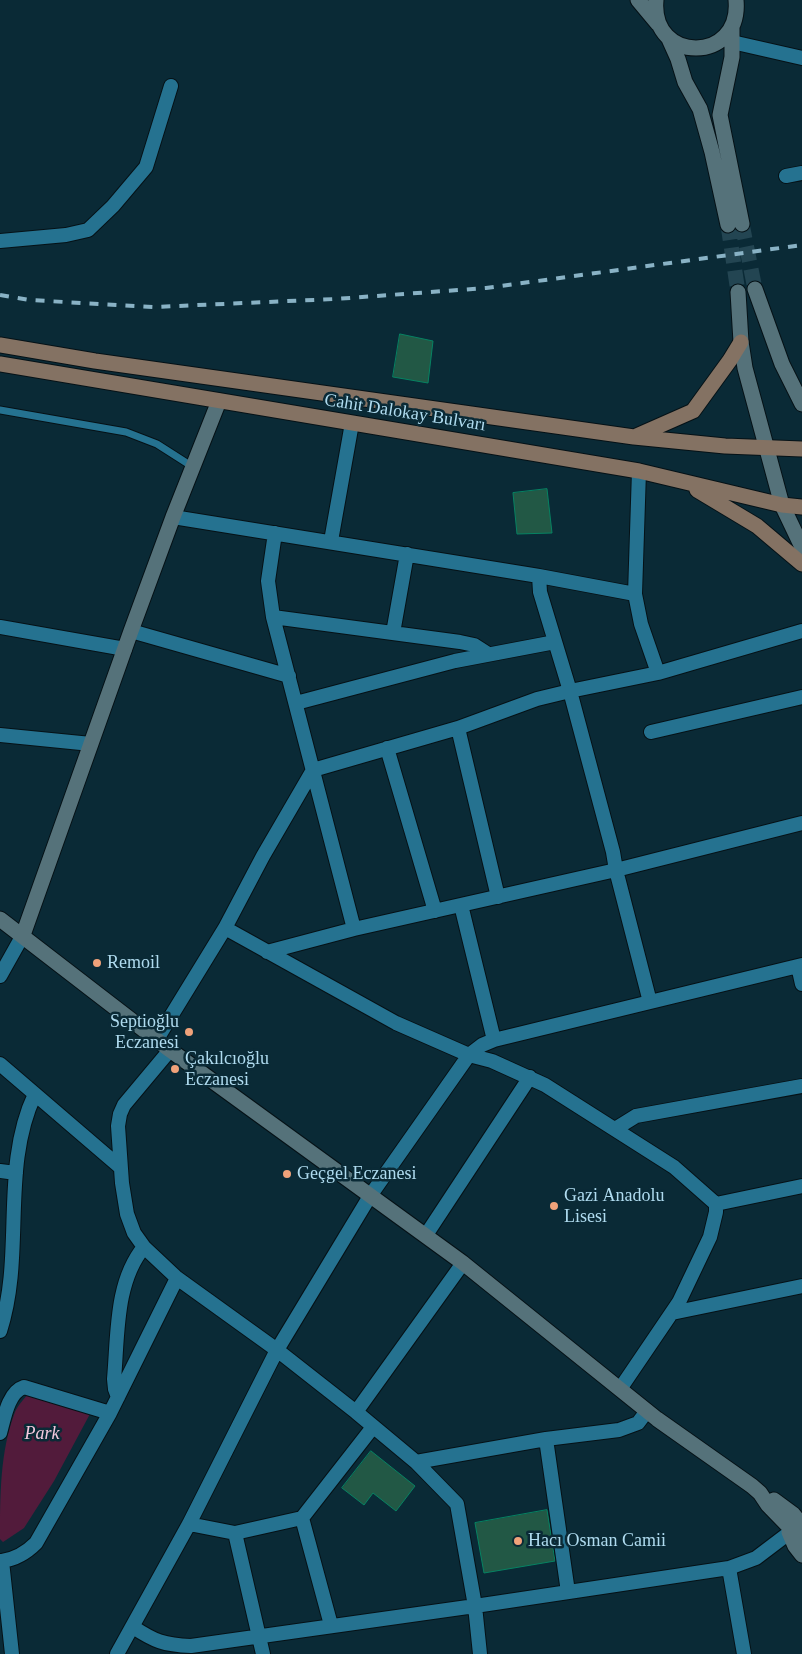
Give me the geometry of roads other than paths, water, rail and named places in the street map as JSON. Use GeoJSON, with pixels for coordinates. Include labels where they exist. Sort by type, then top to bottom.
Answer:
{"type":"FeatureCollection","features":[{"type":"Feature","properties":{"kind":"main road"},"geometry":{"type":"LineString","coordinates":[[634,437],[693,410],[741,342]]}},
{"type":"Feature","properties":{"kind":"main road","name":"Cahit Dalokay Bulvarı"},"geometry":{"type":"LineString","coordinates":[[0,345],[95,361],[634,437],[725,446],[802,449]]}},
{"type":"Feature","properties":{"kind":"main road","name":"Cahit Dalokay Bulvarı"},"geometry":{"type":"LineString","coordinates":[[0,364],[639,471],[782,505],[802,507]]}},
{"type":"Feature","properties":{"kind":"main road"},"geometry":{"type":"LineString","coordinates":[[685,483],[757,526],[802,564]]}},
{"type":"Feature","properties":{"kind":"street"},"geometry":{"type":"LineString","coordinates":[[638,0],[670,39],[685,82],[700,109],[735,224],[720,115],[732,57],[732,35],[736,18],[736,0]]}},
{"type":"Feature","properties":{"kind":"street"},"geometry":{"type":"LineString","coordinates":[[656,0],[656,17],[659,25]]}},
{"type":"Feature","properties":{"kind":"street"},"geometry":{"type":"LineString","coordinates":[[670,39],[685,47],[702,48],[732,35],[802,58]]}},
{"type":"Feature","properties":{"kind":"street"},"geometry":{"type":"LineString","coordinates":[[0,241],[88,230],[113,206],[146,168],[171,86]]}},
{"type":"Feature","properties":{"kind":"street"},"geometry":{"type":"LineString","coordinates":[[786,176],[802,173]]}},
{"type":"Feature","properties":{"kind":"street"},"geometry":{"type":"LineString","coordinates":[[755,289],[782,364],[802,404]]}},
{"type":"Feature","properties":{"kind":"street"},"geometry":{"type":"LineString","coordinates":[[738,292],[741,342],[745,368],[782,505],[802,547]]}},
{"type":"Feature","properties":{"kind":"street"},"geometry":{"type":"LineString","coordinates":[[0,976],[23,935],[125,649],[219,401]]}},
{"type":"Feature","properties":{"kind":"street"},"geometry":{"type":"LineString","coordinates":[[331,541],[352,423]]}},
{"type":"Feature","properties":{"kind":"street"},"geometry":{"type":"LineString","coordinates":[[639,471],[635,594],[642,624],[658,673]]}},
{"type":"Feature","properties":{"kind":"street"},"geometry":{"type":"LineString","coordinates":[[174,517],[331,541],[635,594]]}},
{"type":"Feature","properties":{"kind":"street"},"geometry":{"type":"LineString","coordinates":[[275,533],[268,582],[273,617],[354,929]]}},
{"type":"Feature","properties":{"kind":"street"},"geometry":{"type":"LineString","coordinates":[[393,633],[407,554]]}},
{"type":"Feature","properties":{"kind":"street"},"geometry":{"type":"LineString","coordinates":[[539,576],[540,592],[570,690],[650,1002]]}},
{"type":"Feature","properties":{"kind":"street"},"geometry":{"type":"LineString","coordinates":[[273,617],[467,643],[480,648],[488,654]]}},
{"type":"Feature","properties":{"kind":"street"},"geometry":{"type":"LineString","coordinates":[[0,627],[125,649]]}},
{"type":"Feature","properties":{"kind":"street"},"geometry":{"type":"LineString","coordinates":[[157,1039],[225,928],[313,770],[458,728],[570,690],[658,673],[802,630]]}},
{"type":"Feature","properties":{"kind":"street"},"geometry":{"type":"LineString","coordinates":[[132,631],[289,676]]}},
{"type":"Feature","properties":{"kind":"street"},"geometry":{"type":"LineString","coordinates":[[296,703],[488,654],[555,642]]}},
{"type":"Feature","properties":{"kind":"street"},"geometry":{"type":"LineString","coordinates":[[651,732],[802,697]]}},
{"type":"Feature","properties":{"kind":"street"},"geometry":{"type":"LineString","coordinates":[[458,728],[498,896]]}},
{"type":"Feature","properties":{"kind":"street"},"geometry":{"type":"LineString","coordinates":[[0,735],[91,744]]}},
{"type":"Feature","properties":{"kind":"street"},"geometry":{"type":"LineString","coordinates":[[387,748],[434,911]]}},
{"type":"Feature","properties":{"kind":"street"},"geometry":{"type":"LineString","coordinates":[[267,952],[354,929],[616,870],[802,823]]}},
{"type":"Feature","properties":{"kind":"street"},"geometry":{"type":"LineString","coordinates":[[461,905],[494,1040]]}},
{"type":"Feature","properties":{"kind":"street"},"geometry":{"type":"LineString","coordinates":[[0,919],[170,1050],[463,1263],[648,1411],[760,1492],[768,1504],[796,1525]]}},
{"type":"Feature","properties":{"kind":"street"},"geometry":{"type":"LineString","coordinates":[[225,928],[396,1023],[469,1055],[492,1061],[530,1077],[616,1128],[674,1167],[716,1204],[710,1237],[672,1313],[620,1389]]}},
{"type":"Feature","properties":{"kind":"street"},"geometry":{"type":"LineString","coordinates":[[117,1654],[189,1524],[276,1350],[370,1196],[469,1055],[482,1045],[494,1040],[800,965],[802,984]]}},
{"type":"Feature","properties":{"kind":"street"},"geometry":{"type":"LineString","coordinates":[[170,1050],[124,1105],[120,1114],[118,1126],[120,1167],[127,1214],[134,1233],[144,1247],[177,1278],[276,1350],[356,1412],[416,1462],[457,1504],[475,1606],[480,1654]]}},
{"type":"Feature","properties":{"kind":"street"},"geometry":{"type":"LineString","coordinates":[[0,1064],[120,1167]]}},
{"type":"Feature","properties":{"kind":"street"},"geometry":{"type":"LineString","coordinates":[[426,1235],[530,1077]]}},
{"type":"Feature","properties":{"kind":"street"},"geometry":{"type":"LineString","coordinates":[[616,1128],[636,1116],[802,1086]]}},
{"type":"Feature","properties":{"kind":"street"},"geometry":{"type":"LineString","coordinates":[[0,1330],[6,1310],[12,1276],[16,1173],[22,1130],[35,1094]]}},
{"type":"Feature","properties":{"kind":"street"},"geometry":{"type":"LineString","coordinates":[[0,1171],[16,1173]]}},
{"type":"Feature","properties":{"kind":"street"},"geometry":{"type":"LineString","coordinates":[[716,1204],[802,1186]]}},
{"type":"Feature","properties":{"kind":"street"},"geometry":{"type":"LineString","coordinates":[[118,1397],[114,1379],[122,1293],[128,1271],[144,1247]]}},
{"type":"Feature","properties":{"kind":"street"},"geometry":{"type":"LineString","coordinates":[[356,1412],[463,1263]]}},
{"type":"Feature","properties":{"kind":"street"},"geometry":{"type":"LineString","coordinates":[[12,1654],[1,1561],[24,1554],[36,1543],[110,1413],[177,1278]]}},
{"type":"Feature","properties":{"kind":"street"},"geometry":{"type":"LineString","coordinates":[[672,1313],[802,1286]]}},
{"type":"Feature","properties":{"kind":"street"},"geometry":{"type":"LineString","coordinates":[[0,1433],[5,1400],[18,1389],[24,1387],[110,1413]]}},
{"type":"Feature","properties":{"kind":"street"},"geometry":{"type":"LineString","coordinates":[[416,1462],[619,1430],[638,1423],[648,1411]]}},
{"type":"Feature","properties":{"kind":"street"},"geometry":{"type":"LineString","coordinates":[[189,1524],[235,1534],[302,1518],[373,1427]]}},
{"type":"Feature","properties":{"kind":"street"},"geometry":{"type":"LineString","coordinates":[[546,1440],[568,1592]]}},
{"type":"Feature","properties":{"kind":"street"},"geometry":{"type":"LineString","coordinates":[[302,1518],[331,1625]]}},
{"type":"Feature","properties":{"kind":"street"},"geometry":{"type":"LineString","coordinates":[[133,1627],[151,1639],[171,1645],[191,1646],[729,1568],[756,1558],[796,1525]]}},
{"type":"Feature","properties":{"kind":"street"},"geometry":{"type":"LineString","coordinates":[[796,1525],[795,1546],[802,1555]]}},
{"type":"Feature","properties":{"kind":"street"},"geometry":{"type":"LineString","coordinates":[[235,1534],[263,1654]]}},
{"type":"Feature","properties":{"kind":"street"},"geometry":{"type":"LineString","coordinates":[[729,1568],[744,1654]]}},
{"type":"Feature","properties":{"kind":"lane"},"geometry":{"type":"LineString","coordinates":[[0,410],[126,432],[164,448],[193,467]]}},
{"type":"Feature","properties":{"kind":"tunnel"},"geometry":{"type":"LineString","coordinates":[[742,224],[755,289]]}},
{"type":"Feature","properties":{"kind":"tunnel"},"geometry":{"type":"LineString","coordinates":[[728,225],[738,292]]}},
{"type":"Feature","properties":{"kind":"railway"},"geometry":{"type":"LineString","coordinates":[[0,295],[29,300],[154,307],[335,299],[486,288],[802,245]]}},
{"type":"Feature","properties":{"kind":"place","name":"Remoil"},"geometry":{"type":"Point","coordinates":[97,963]}},
{"type":"Feature","properties":{"kind":"place","name":"Septioğlu Eczanesi"},"geometry":{"type":"Point","coordinates":[189,1032]}},
{"type":"Feature","properties":{"kind":"place","name":"Çakılcıoğlu Eczanesi"},"geometry":{"type":"Point","coordinates":[175,1069]}},
{"type":"Feature","properties":{"kind":"place","name":"Geçgel Eczanesi"},"geometry":{"type":"Point","coordinates":[287,1174]}},
{"type":"Feature","properties":{"kind":"place","name":"Gazi Anadolu Lisesi"},"geometry":{"type":"Point","coordinates":[554,1206]}},
{"type":"Feature","properties":{"kind":"place","name":"Hacı Osman Camii"},"geometry":{"type":"Point","coordinates":[518,1541]}},
{"type":"Feature","properties":{"kind":"park label","name":"Park"},"geometry":{"type":"Point","coordinates":[42,1434]}}]}
